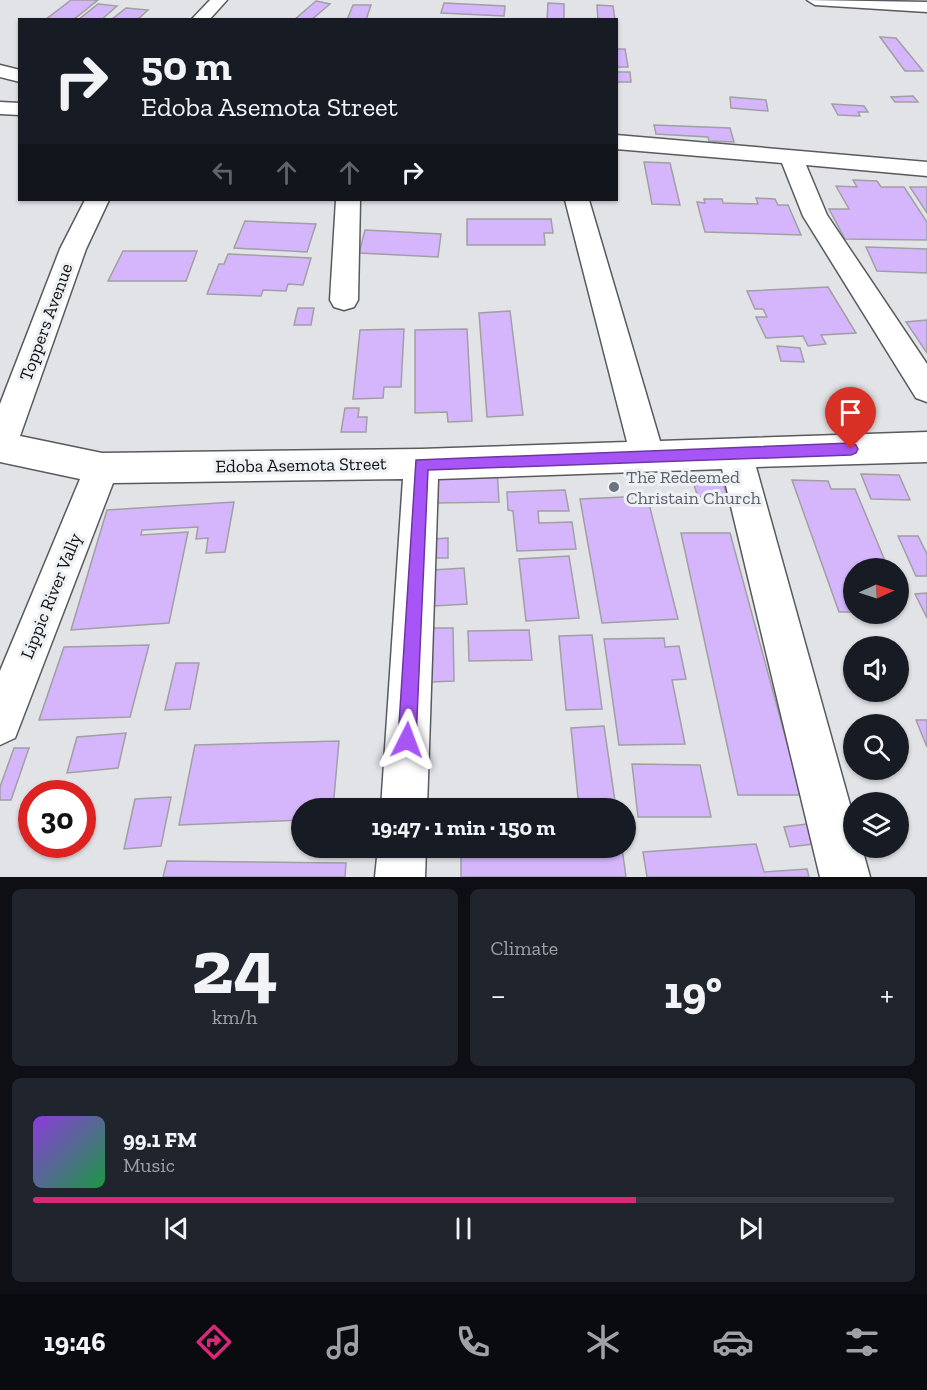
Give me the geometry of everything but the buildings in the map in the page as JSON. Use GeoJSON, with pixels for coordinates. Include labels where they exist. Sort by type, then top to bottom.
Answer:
{"type":"FeatureCollection","features":[{"type":"Feature","properties":{"kind":"street"},"geometry":{"type":"LineString","coordinates":[[201,18],[219,0]]}},
{"type":"Feature","properties":{"kind":"street"},"geometry":{"type":"LineString","coordinates":[[815,0],[862,1],[927,7]]}},
{"type":"Feature","properties":{"kind":"street"},"geometry":{"type":"LineString","coordinates":[[0,65],[18,61]]}},
{"type":"Feature","properties":{"kind":"street"},"geometry":{"type":"LineString","coordinates":[[0,71],[18,76]]}},
{"type":"Feature","properties":{"kind":"street"},"geometry":{"type":"LineString","coordinates":[[0,108],[18,108]]}},
{"type":"Feature","properties":{"kind":"street"},"geometry":{"type":"LineString","coordinates":[[618,142],[927,169]]}},
{"type":"Feature","properties":{"kind":"street"},"geometry":{"type":"LineString","coordinates":[[791,157],[815,216],[927,389]]}},
{"type":"Feature","properties":{"kind":"street","name":"Toppers Avenue"},"geometry":{"type":"LineString","coordinates":[[0,447],[73,249],[97,201]]}},
{"type":"Feature","properties":{"kind":"street"},"geometry":{"type":"LineString","coordinates":[[344,300],[348,201]]}},
{"type":"Feature","properties":{"kind":"street"},"geometry":{"type":"LineString","coordinates":[[577,201],[647,455]]}},
{"type":"Feature","properties":{"kind":"street","name":"Edoba Asemota Street"},"geometry":{"type":"LineString","coordinates":[[0,447],[102,468],[421,464],[927,447]]}},
{"type":"Feature","properties":{"kind":"street"},"geometry":{"type":"LineString","coordinates":[[735,452],[845,877]]}},
{"type":"Feature","properties":{"kind":"street"},"geometry":{"type":"LineString","coordinates":[[404,798],[421,464]]}},
{"type":"Feature","properties":{"kind":"street","name":"Lippic River Vally"},"geometry":{"type":"LineString","coordinates":[[0,723],[102,468]]}},
{"type":"Feature","properties":{"kind":"street"},"geometry":{"type":"LineString","coordinates":[[400,877],[401,858]]}},
{"type":"Feature","properties":{"kind":"place","name":"The Redeemed Christain Church"},"geometry":{"type":"Point","coordinates":[614,487]}},
{"type":"Feature","properties":{"kind":"route"},"geometry":{"type":"LineString","coordinates":[[407,740],[421,464],[851,449]]}}]}
